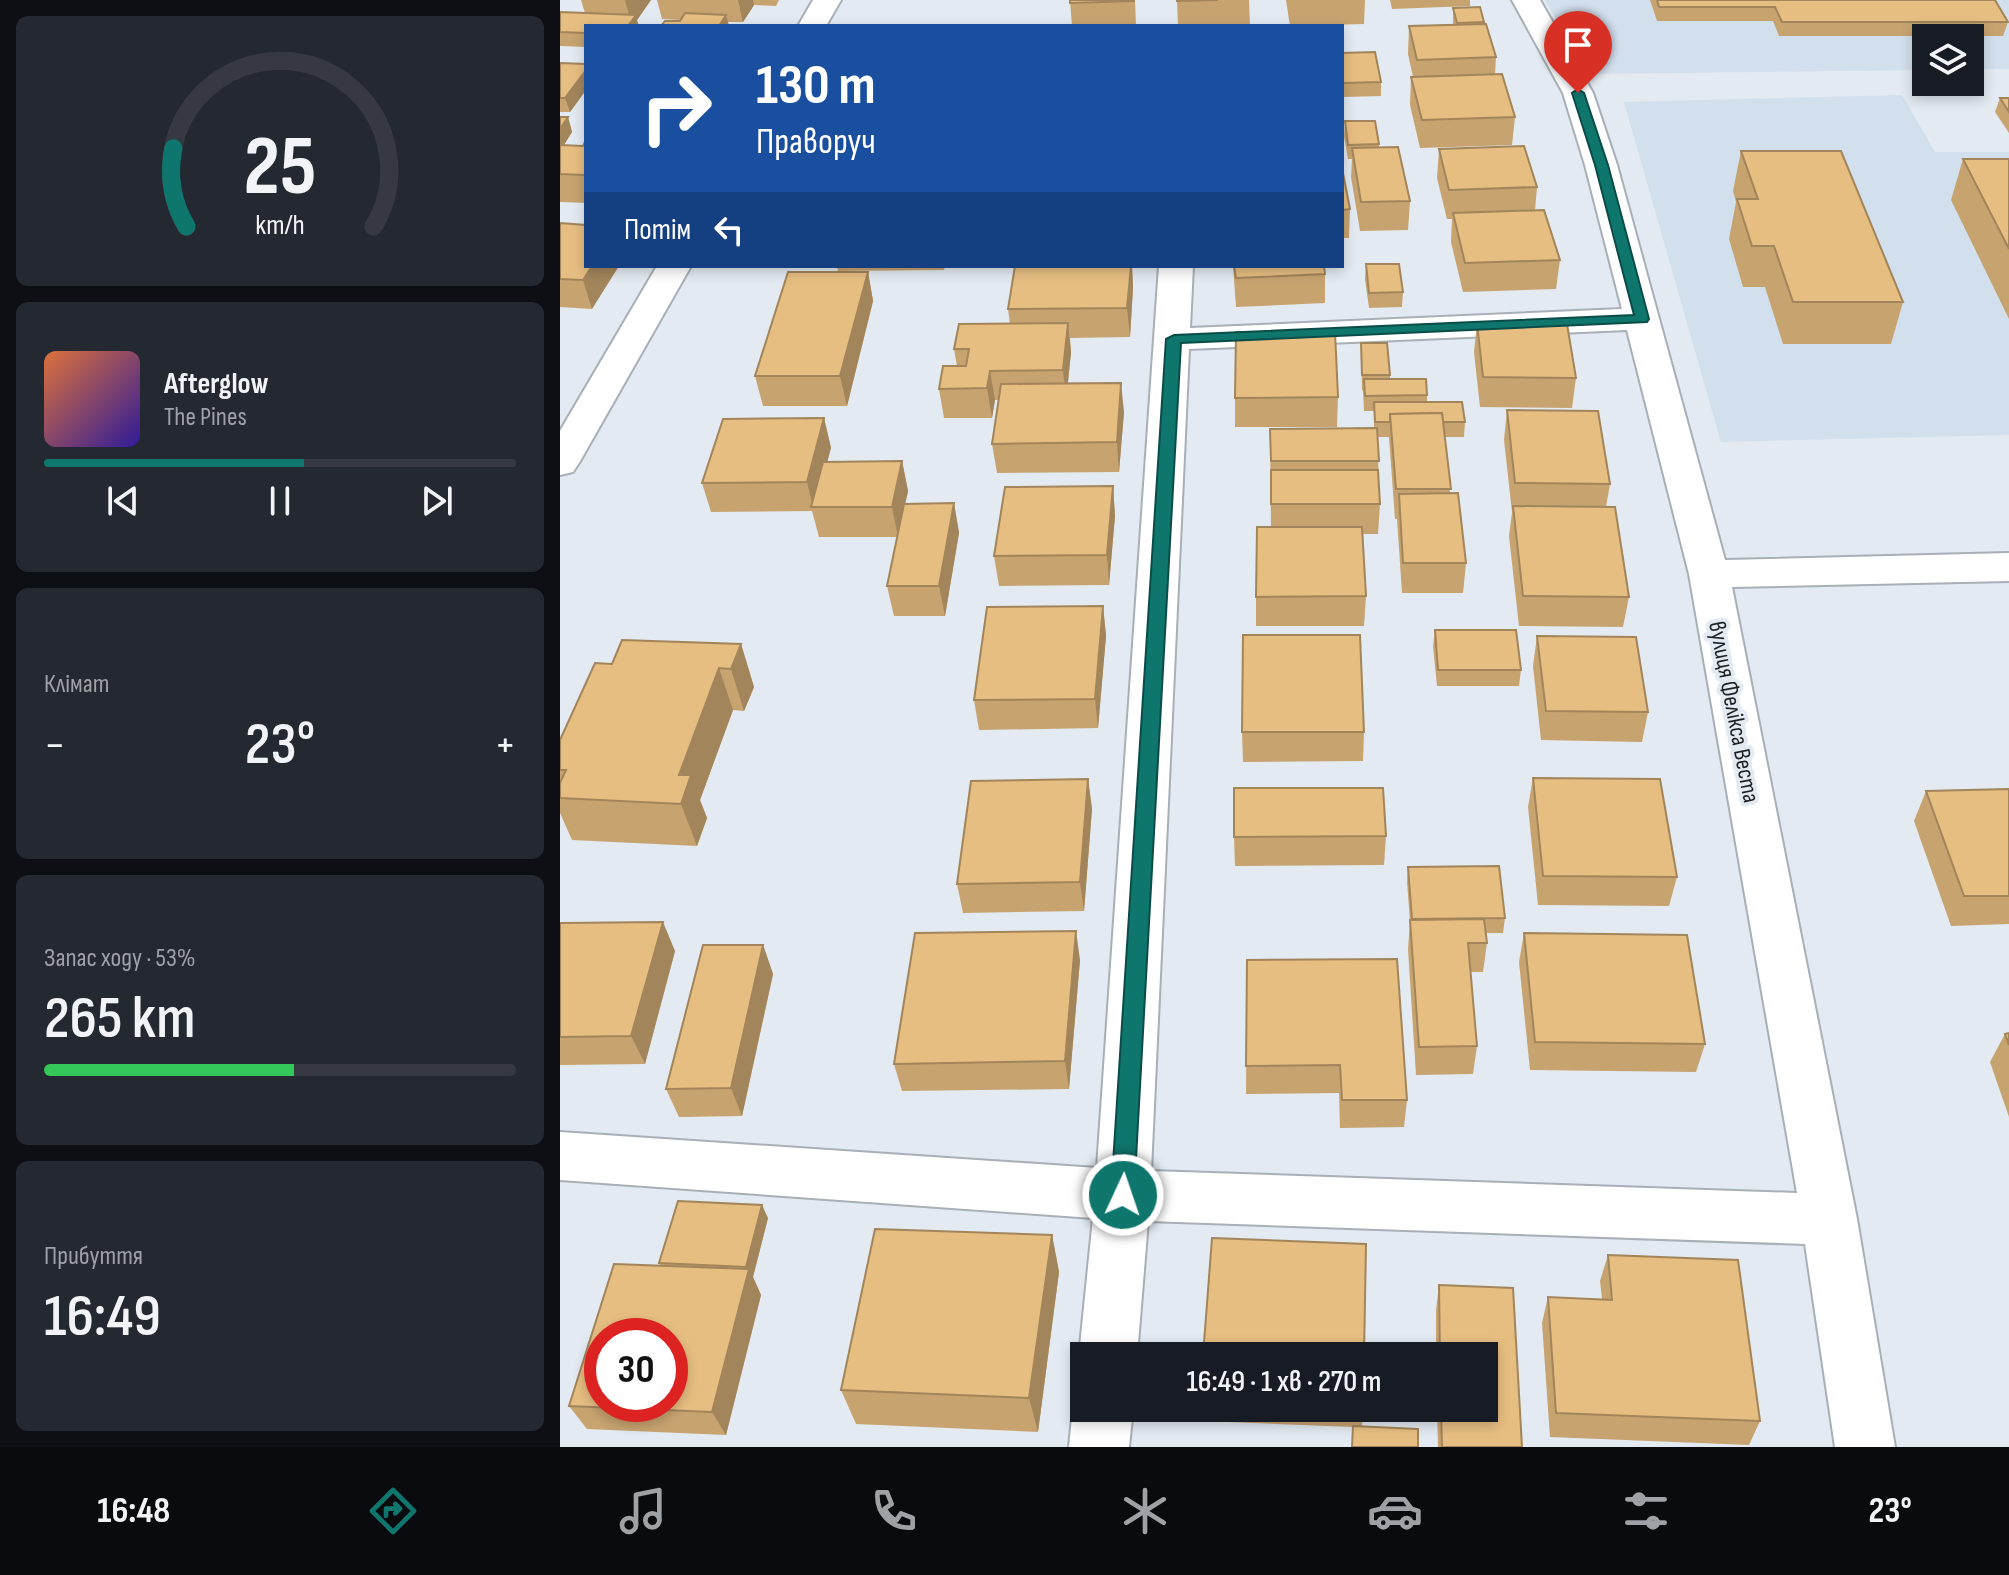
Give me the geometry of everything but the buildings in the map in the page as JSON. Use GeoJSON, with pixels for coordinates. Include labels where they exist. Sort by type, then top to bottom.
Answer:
{"type":"FeatureCollection","features":[{"type":"Feature","properties":{"kind":"street"},"geometry":{"type":"LineString","coordinates":[[813,24],[827,0]]}},
{"type":"Feature","properties":{"kind":"street","name":"вулиця Фелікса Веста"},"geometry":{"type":"LineString","coordinates":[[1526,0],[1578,93],[1601,165],[1709,574],[1829,1219],[1865,1447]]}},
{"type":"Feature","properties":{"kind":"street"},"geometry":{"type":"LineString","coordinates":[[560,463],[673,268]]}},
{"type":"Feature","properties":{"kind":"street"},"geometry":{"type":"LineString","coordinates":[[1109,1342],[1123,1195],[1176,268]]}},
{"type":"Feature","properties":{"kind":"street"},"geometry":{"type":"LineString","coordinates":[[1174,339],[1642,319]]}},
{"type":"Feature","properties":{"kind":"street"},"geometry":{"type":"LineString","coordinates":[[1709,574],[2009,567]]}},
{"type":"Feature","properties":{"kind":"street"},"geometry":{"type":"LineString","coordinates":[[560,1156],[1123,1195],[1829,1219]]}},
{"type":"Feature","properties":{"kind":"street"},"geometry":{"type":"LineString","coordinates":[[1099,1447],[1102,1422]]}},
{"type":"Feature","properties":{"kind":"shaded area"},"geometry":{"type":"Polygon","coordinates":[[[1545,0],[2009,0],[2009,69],[1984,69],[1984,24],[1912,24],[1912,70],[1588,74],[1545,0]]]}},
{"type":"Feature","properties":{"kind":"shaded area"},"geometry":{"type":"Polygon","coordinates":[[[1902,95],[1935,152],[2009,152],[2009,435],[1721,442],[1624,102],[1902,95]]]}},
{"type":"Feature","properties":{"kind":"route"},"geometry":{"type":"LineString","coordinates":[[1123,1195],[1174,339],[1642,319],[1601,165],[1578,93]]}}]}
